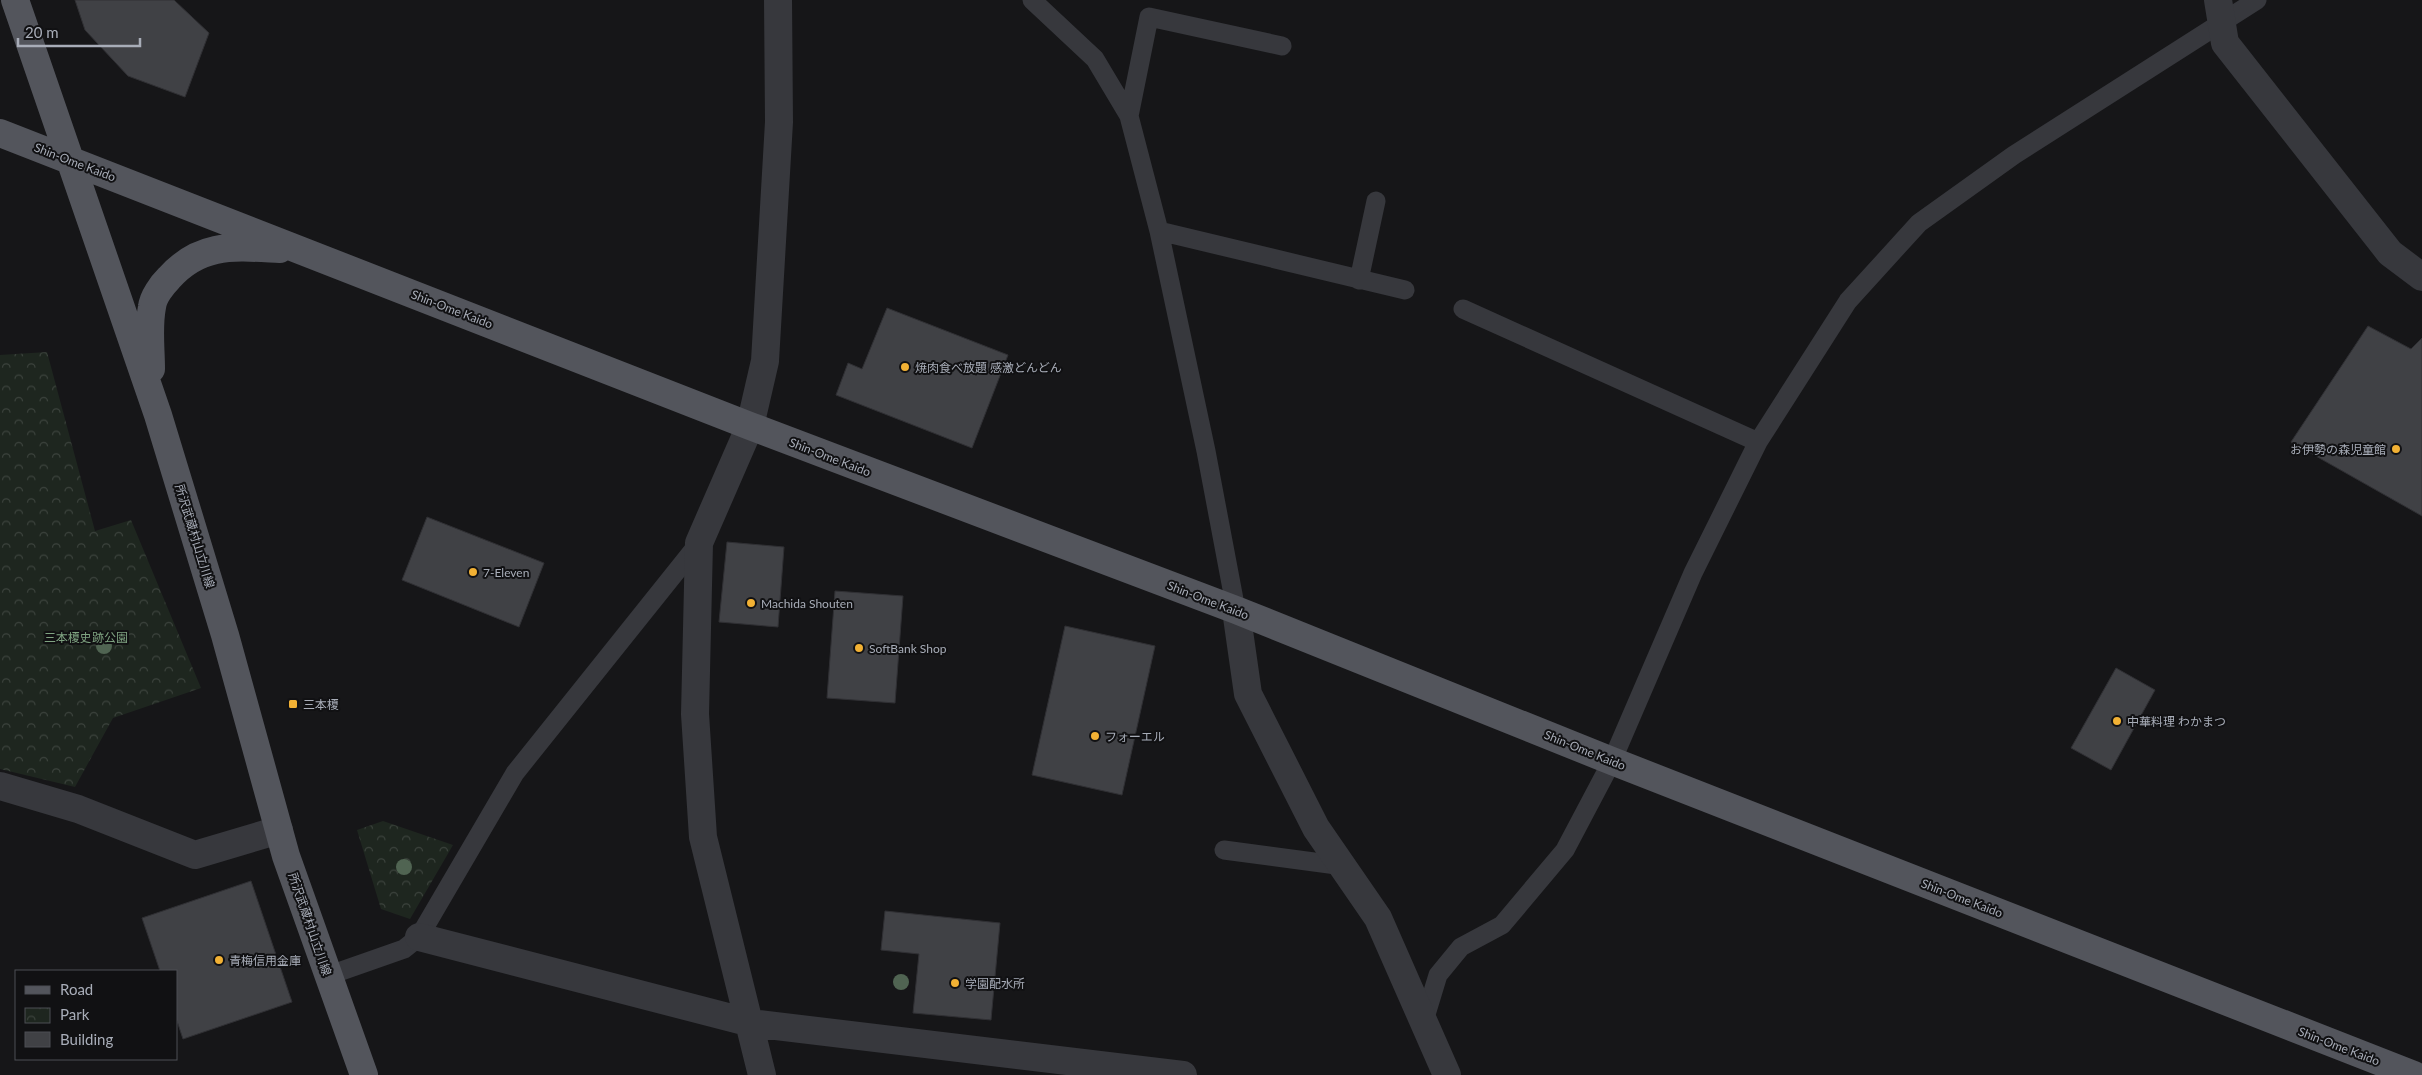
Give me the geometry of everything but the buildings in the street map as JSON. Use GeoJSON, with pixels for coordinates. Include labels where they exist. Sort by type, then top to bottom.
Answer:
{"type":"FeatureCollection","features":[{"type":"Feature","properties":{"kind":"main road","name":"所沢武蔵村山立川線"},"geometry":{"type":"LineString","coordinates":[[15,0],[158,415],[225,635],[279,830],[327,976],[364,1075]]}},
{"type":"Feature","properties":{"kind":"main road","name":"Shin-Ome Kaido"},"geometry":{"type":"LineString","coordinates":[[0,133],[750,426],[1236,610],[1612,761],[2414,1075]]}},
{"type":"Feature","properties":{"kind":"main road"},"geometry":{"type":"LineString","coordinates":[[158,415],[152,372],[150,333],[152,306],[163,284],[180,265],[202,253],[225,247],[301,250]]}},
{"type":"Feature","properties":{"kind":"street"},"geometry":{"type":"LineString","coordinates":[[762,1075],[751,1023],[703,837],[695,714],[699,543],[750,426],[764,361],[779,122],[778,0]]}},
{"type":"Feature","properties":{"kind":"street"},"geometry":{"type":"LineString","coordinates":[[2220,12],[2225,43],[2390,253],[2422,277]]}},
{"type":"Feature","properties":{"kind":"street"},"geometry":{"type":"LineString","coordinates":[[1236,610],[1248,694],[1316,828],[1344,866],[1378,918],[1448,1075]]}},
{"type":"Feature","properties":{"kind":"street"},"geometry":{"type":"LineString","coordinates":[[0,786],[78,809],[196,855],[279,830]]}},
{"type":"Feature","properties":{"kind":"street"},"geometry":{"type":"LineString","coordinates":[[419,937],[751,1023],[1183,1075]]}},
{"type":"Feature","properties":{"kind":"lane"},"geometry":{"type":"LineString","coordinates":[[1032,0],[1095,58],[1129,116],[1159,231],[1206,450],[1236,610]]}},
{"type":"Feature","properties":{"kind":"lane"},"geometry":{"type":"LineString","coordinates":[[1424,1021],[1438,975],[1461,947],[1502,925],[1566,850],[1612,761],[1693,573],[1758,442],[1848,301],[1919,224],[2014,155],[2220,12],[2257,0]]}},
{"type":"Feature","properties":{"kind":"lane"},"geometry":{"type":"LineString","coordinates":[[1129,116],[1149,17],[1282,46]]}},
{"type":"Feature","properties":{"kind":"lane"},"geometry":{"type":"LineString","coordinates":[[1359,280],[1376,201]]}},
{"type":"Feature","properties":{"kind":"lane"},"geometry":{"type":"LineString","coordinates":[[1159,231],[1405,290]]}},
{"type":"Feature","properties":{"kind":"lane"},"geometry":{"type":"LineString","coordinates":[[1463,308],[1758,442]]}},
{"type":"Feature","properties":{"kind":"lane"},"geometry":{"type":"LineString","coordinates":[[327,976],[404,949],[419,937],[515,773],[699,543]]}},
{"type":"Feature","properties":{"kind":"lane"},"geometry":{"type":"LineString","coordinates":[[1224,850],[1344,866]]}},
{"type":"Feature","properties":{"kind":"green space","name":"三本榎史跡公園"},"geometry":{"type":"Polygon","coordinates":[[[47,352],[95,531],[131,520],[201,688],[113,718],[75,787],[0,769],[0,355],[47,352]]]}},
{"type":"Feature","properties":{"kind":"green space"},"geometry":{"type":"Polygon","coordinates":[[[383,821],[453,845],[410,919],[381,909],[357,830],[383,821]]]}},
{"type":"Feature","properties":{"kind":"place","name":"焼肉食べ放題 感激どんどん"},"geometry":{"type":"Point","coordinates":[905,367]}},
{"type":"Feature","properties":{"kind":"place","name":"お伊勢の森児童館"},"geometry":{"type":"Point","coordinates":[2396,449]}},
{"type":"Feature","properties":{"kind":"place","name":"7-Eleven"},"geometry":{"type":"Point","coordinates":[473,572]}},
{"type":"Feature","properties":{"kind":"place","name":"Machida Shouten"},"geometry":{"type":"Point","coordinates":[751,603]}},
{"type":"Feature","properties":{"kind":"place","name":"SoftBank Shop"},"geometry":{"type":"Point","coordinates":[859,648]}},
{"type":"Feature","properties":{"kind":"place","name":"三本榎"},"geometry":{"type":"Point","coordinates":[293,704]}},
{"type":"Feature","properties":{"kind":"place","name":"中華料理 わかまつ"},"geometry":{"type":"Point","coordinates":[2117,721]}},
{"type":"Feature","properties":{"kind":"place","name":"フォーエル"},"geometry":{"type":"Point","coordinates":[1095,736]}},
{"type":"Feature","properties":{"kind":"place","name":"青梅信用金庫"},"geometry":{"type":"Point","coordinates":[219,960]}},
{"type":"Feature","properties":{"kind":"place","name":"学園配水所"},"geometry":{"type":"Point","coordinates":[955,983]}}]}
